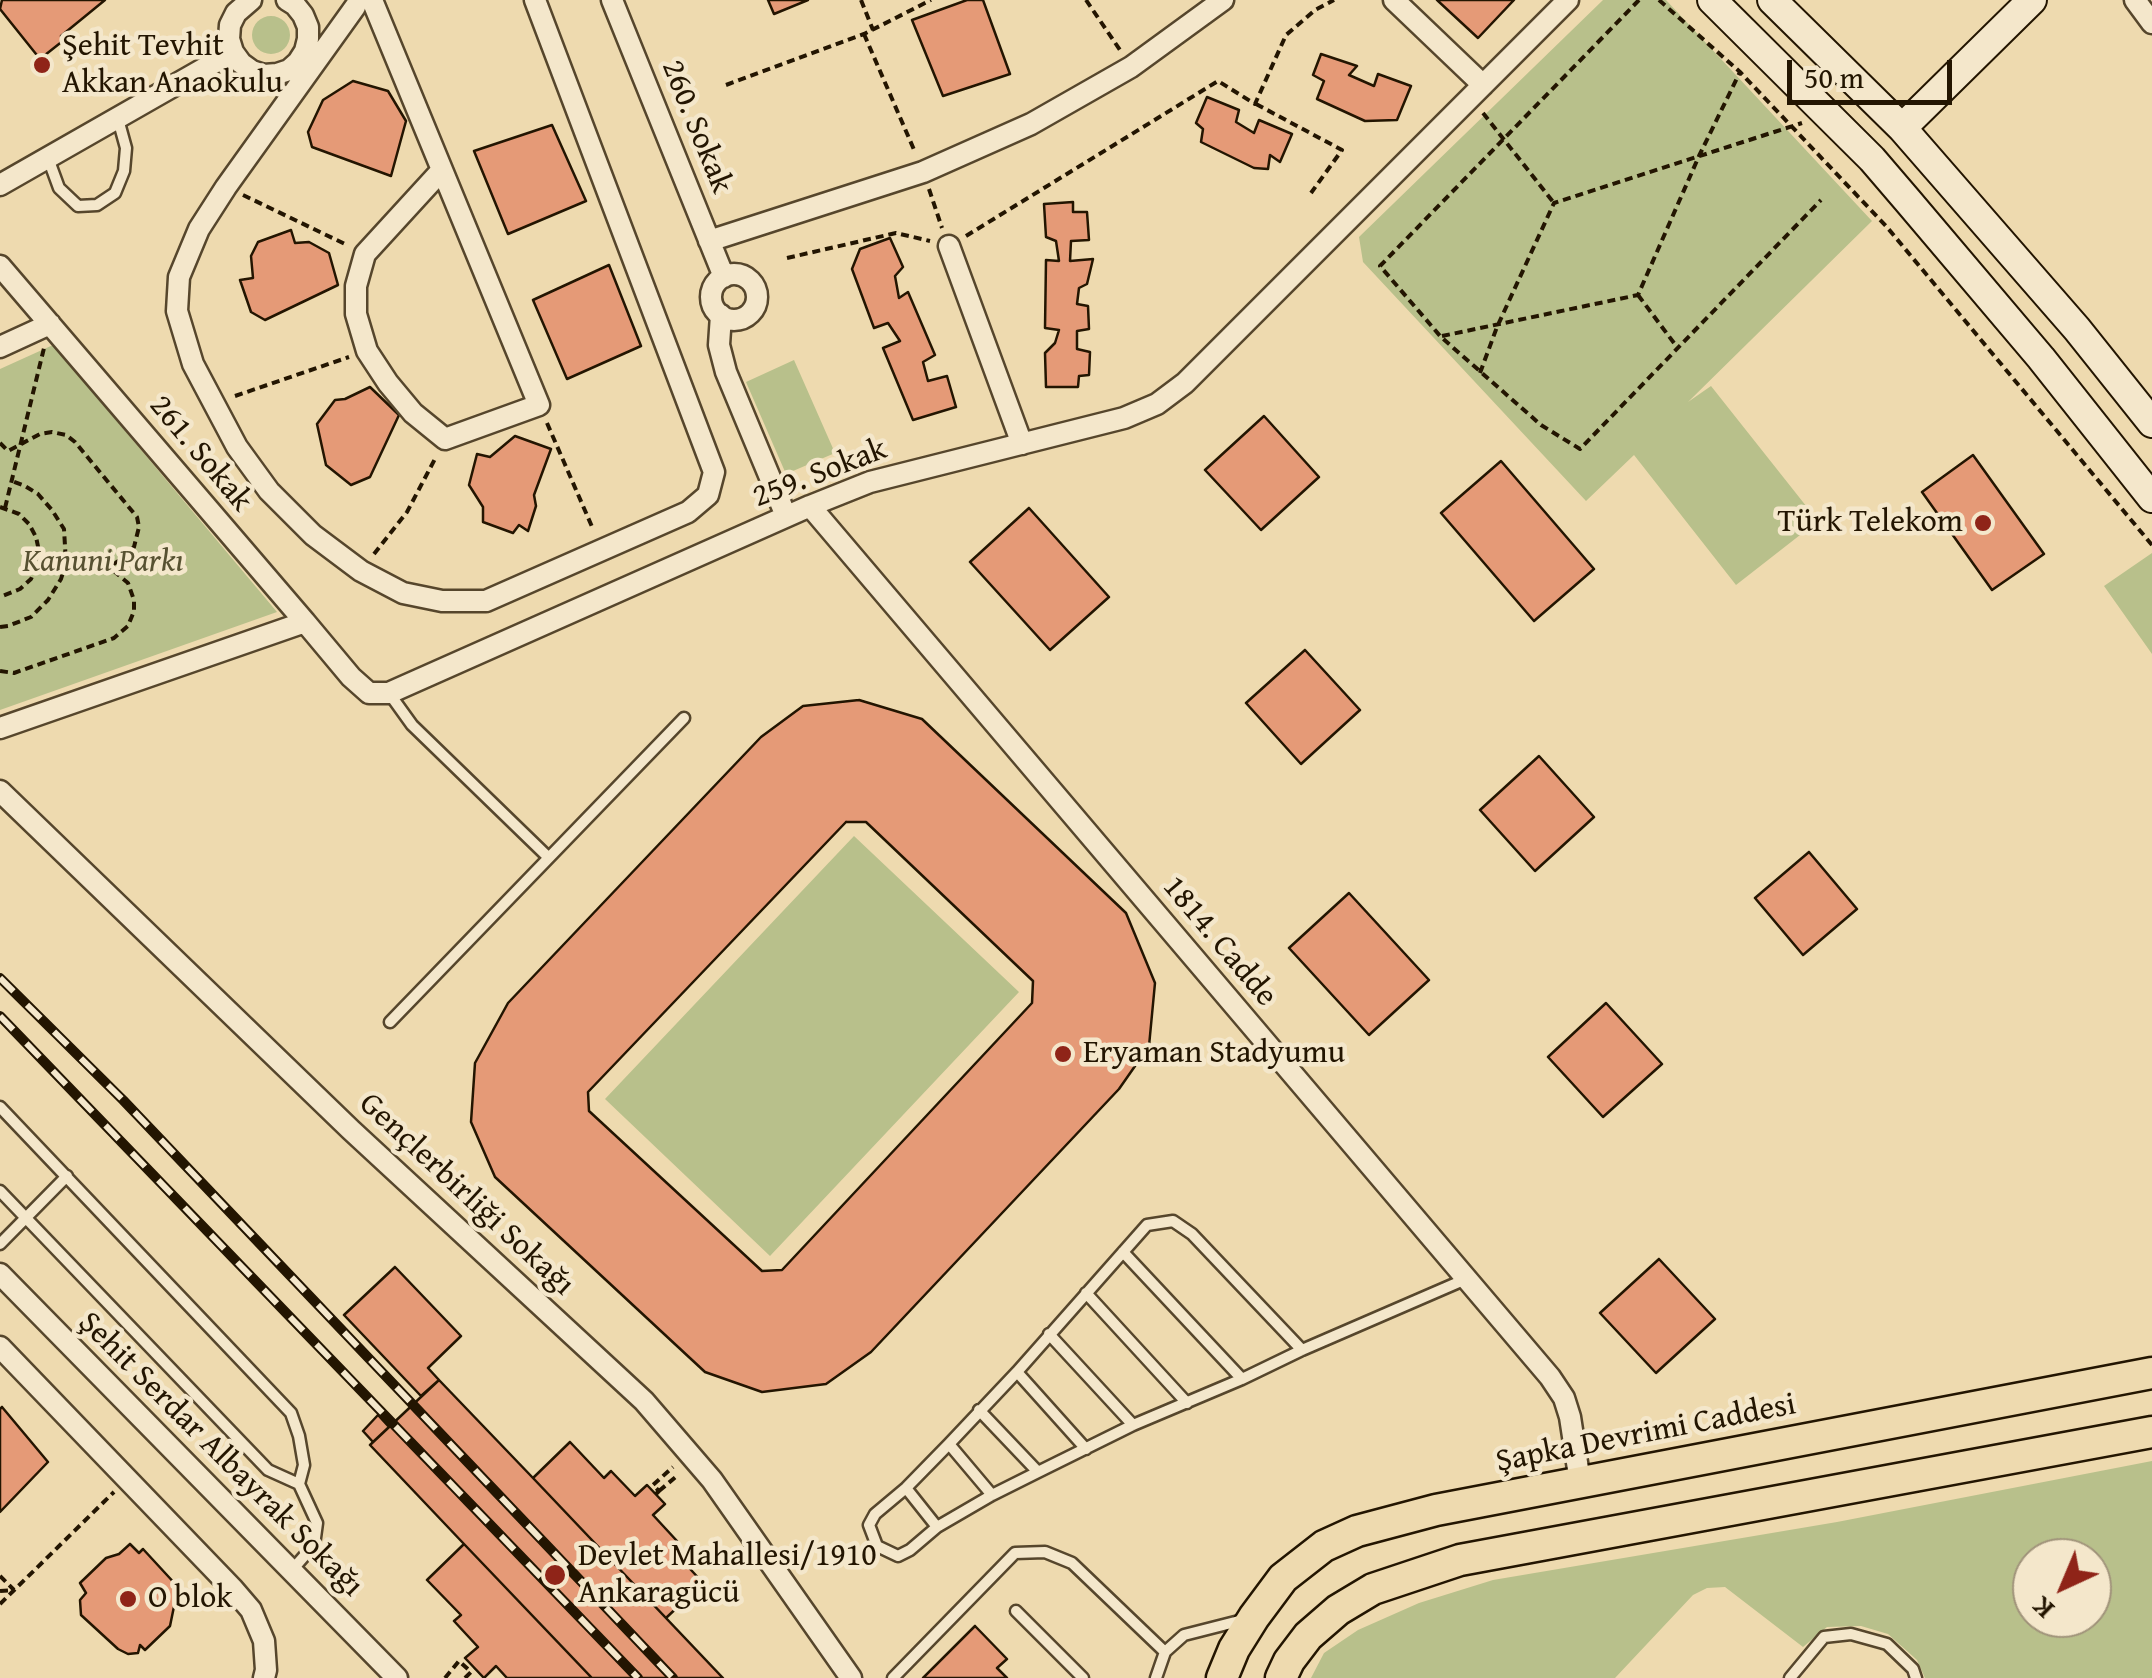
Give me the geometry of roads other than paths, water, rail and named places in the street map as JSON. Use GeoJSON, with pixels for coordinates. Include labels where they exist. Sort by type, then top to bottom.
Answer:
{"type":"FeatureCollection","features":[{"type":"Feature","properties":{"kind":"main road"},"geometry":{"type":"LineString","coordinates":[[1712,0],[1896,187],[2152,498]]}},
{"type":"Feature","properties":{"kind":"main road"},"geometry":{"type":"LineString","coordinates":[[1772,0],[1902,128],[2076,328],[2152,423]]}},
{"type":"Feature","properties":{"kind":"main road"},"geometry":{"type":"LineString","coordinates":[[1902,128],[2032,0]]}},
{"type":"Feature","properties":{"kind":"main road","name":"Şapka Devrimi Caddesi"},"geometry":{"type":"LineString","coordinates":[[1222,1678],[1234,1649],[1283,1578],[1324,1546],[1357,1531],[1436,1510],[2152,1373]]}},
{"type":"Feature","properties":{"kind":"main road"},"geometry":{"type":"LineString","coordinates":[[1281,1678],[1289,1660],[1308,1636],[1338,1610],[1373,1589],[1460,1560],[2152,1432]]}},
{"type":"Feature","properties":{"kind":"street"},"geometry":{"type":"LineString","coordinates":[[251,0],[236,13],[229,39],[241,63],[264,75],[289,70],[305,52],[308,26],[303,15],[287,0]]}},
{"type":"Feature","properties":{"kind":"street"},"geometry":{"type":"LineString","coordinates":[[366,2],[226,187],[199,229],[179,277],[177,311],[194,364],[236,447],[270,491],[313,536],[361,570],[403,593],[442,601],[486,601],[688,512],[708,495],[714,472],[535,0]]}},
{"type":"Feature","properties":{"kind":"street","name":"260. Sokak"},"geometry":{"type":"LineString","coordinates":[[612,0],[724,277],[712,295],[720,315],[718,345],[786,516]]}},
{"type":"Feature","properties":{"kind":"street"},"geometry":{"type":"LineString","coordinates":[[710,241],[923,172],[1031,124],[1132,66],[1223,0]]}},
{"type":"Feature","properties":{"kind":"street"},"geometry":{"type":"LineString","coordinates":[[1394,0],[1477,92]]}},
{"type":"Feature","properties":{"kind":"street","name":"259. Sokak"},"geometry":{"type":"LineString","coordinates":[[389,693],[870,482],[1124,418],[1157,404],[1185,383],[1568,0]]}},
{"type":"Feature","properties":{"kind":"street"},"geometry":{"type":"LineString","coordinates":[[2134,0],[2152,23]]}},
{"type":"Feature","properties":{"kind":"street"},"geometry":{"type":"LineString","coordinates":[[308,26],[366,2]]}},
{"type":"Feature","properties":{"kind":"street"},"geometry":{"type":"LineString","coordinates":[[366,2],[441,171],[539,405],[445,440],[413,413],[388,383],[368,350],[356,314],[356,286],[365,254],[441,171]]}},
{"type":"Feature","properties":{"kind":"street"},"geometry":{"type":"LineString","coordinates":[[0,185],[233,52]]}},
{"type":"Feature","properties":{"kind":"street"},"geometry":{"type":"LineString","coordinates":[[948,246],[1022,444]]}},
{"type":"Feature","properties":{"kind":"street","name":"261. Sokak"},"geometry":{"type":"LineString","coordinates":[[0,266],[304,622]]}},
{"type":"Feature","properties":{"kind":"street"},"geometry":{"type":"LineString","coordinates":[[720,315],[742,318],[754,309],[757,295],[745,277],[724,277]]}},
{"type":"Feature","properties":{"kind":"street"},"geometry":{"type":"LineString","coordinates":[[0,347],[50,324]]}},
{"type":"Feature","properties":{"kind":"street","name":"1814. Cadde"},"geometry":{"type":"LineString","coordinates":[[810,506],[1550,1378],[1564,1398],[1570,1417],[1580,1482]]}},
{"type":"Feature","properties":{"kind":"street"},"geometry":{"type":"LineString","coordinates":[[0,728],[304,622],[368,693],[389,693]]}},
{"type":"Feature","properties":{"kind":"street","name":"Gençlerbirliği Sokağı"},"geometry":{"type":"LineString","coordinates":[[0,791],[351,1130],[644,1401],[712,1480],[851,1678]]}},
{"type":"Feature","properties":{"kind":"street","name":"Şehit Serdar Albayrak Sokağı"},"geometry":{"type":"LineString","coordinates":[[0,1274],[390,1675]]}},
{"type":"Feature","properties":{"kind":"street"},"geometry":{"type":"LineString","coordinates":[[0,1347],[251,1610],[264,1640],[264,1678]]}},
{"type":"Feature","properties":{"kind":"lane"},"geometry":{"type":"LineString","coordinates":[[48,158],[59,188],[78,206],[97,205],[114,193],[124,171],[126,148],[118,118]]}},
{"type":"Feature","properties":{"kind":"lane"},"geometry":{"type":"LineString","coordinates":[[389,693],[412,725],[548,857]]}},
{"type":"Feature","properties":{"kind":"lane"},"geometry":{"type":"LineString","coordinates":[[390,1022],[684,718]]}},
{"type":"Feature","properties":{"kind":"lane"},"geometry":{"type":"LineString","coordinates":[[0,1107],[290,1413],[304,1465],[299,1484]]}},
{"type":"Feature","properties":{"kind":"lane"},"geometry":{"type":"LineString","coordinates":[[0,1244],[67,1176]]}},
{"type":"Feature","properties":{"kind":"lane"},"geometry":{"type":"LineString","coordinates":[[0,1191],[268,1470],[299,1484],[318,1522],[314,1545],[292,1570]]}},
{"type":"Feature","properties":{"kind":"lane"},"geometry":{"type":"LineString","coordinates":[[1302,1350],[1192,1234],[1173,1220],[1147,1225],[1017,1372],[906,1488],[875,1514],[869,1525],[877,1546],[898,1556],[937,1527],[1038,1472],[1466,1278]]}},
{"type":"Feature","properties":{"kind":"lane"},"geometry":{"type":"LineString","coordinates":[[1122,1252],[1242,1379]]}},
{"type":"Feature","properties":{"kind":"lane"},"geometry":{"type":"LineString","coordinates":[[1086,1292],[1187,1402]]}},
{"type":"Feature","properties":{"kind":"lane"},"geometry":{"type":"LineString","coordinates":[[1049,1334],[1133,1426]]}},
{"type":"Feature","properties":{"kind":"lane"},"geometry":{"type":"LineString","coordinates":[[1017,1372],[1086,1449]]}},
{"type":"Feature","properties":{"kind":"lane"},"geometry":{"type":"LineString","coordinates":[[979,1410],[1038,1472]]}},
{"type":"Feature","properties":{"kind":"lane"},"geometry":{"type":"LineString","coordinates":[[949,1444],[992,1495]]}},
{"type":"Feature","properties":{"kind":"lane"},"geometry":{"type":"LineString","coordinates":[[906,1488],[937,1527]]}},
{"type":"Feature","properties":{"kind":"lane"},"geometry":{"type":"LineString","coordinates":[[893,1678],[1015,1553],[1045,1552],[1072,1563],[1165,1652]]}},
{"type":"Feature","properties":{"kind":"lane"},"geometry":{"type":"LineString","coordinates":[[1016,1611],[1082,1678]]}},
{"type":"Feature","properties":{"kind":"lane"},"geometry":{"type":"LineString","coordinates":[[1156,1678],[1165,1652],[1184,1634],[1254,1617]]}},
{"type":"Feature","properties":{"kind":"lane"},"geometry":{"type":"LineString","coordinates":[[1790,1678],[1824,1637],[1851,1634],[1887,1644],[1913,1669],[1916,1678]]}},
{"type":"Feature","properties":{"kind":"railway"},"geometry":{"type":"LineString","coordinates":[[0,978],[123,1100],[673,1678]]}},
{"type":"Feature","properties":{"kind":"railway"},"geometry":{"type":"LineString","coordinates":[[0,1016],[638,1678]]}},
{"type":"Feature","properties":{"kind":"place","name":"Şehit Tevhit Akkan Anaokulu"},"geometry":{"type":"Point","coordinates":[42,65]}},
{"type":"Feature","properties":{"kind":"place","name":"Türk Telekom"},"geometry":{"type":"Point","coordinates":[1983,523]}},
{"type":"Feature","properties":{"kind":"place","name":"Eryaman Stadyumu"},"geometry":{"type":"Point","coordinates":[1063,1054]}},
{"type":"Feature","properties":{"kind":"place","name":"Devlet Mahallesi/1910 Ankaragücü"},"geometry":{"type":"Point","coordinates":[555,1575]}},
{"type":"Feature","properties":{"kind":"place","name":"O blok"},"geometry":{"type":"Point","coordinates":[128,1599]}},
{"type":"Feature","properties":{"kind":"park label","name":"Kanuni Parkı"},"geometry":{"type":"Point","coordinates":[103,563]}}]}
